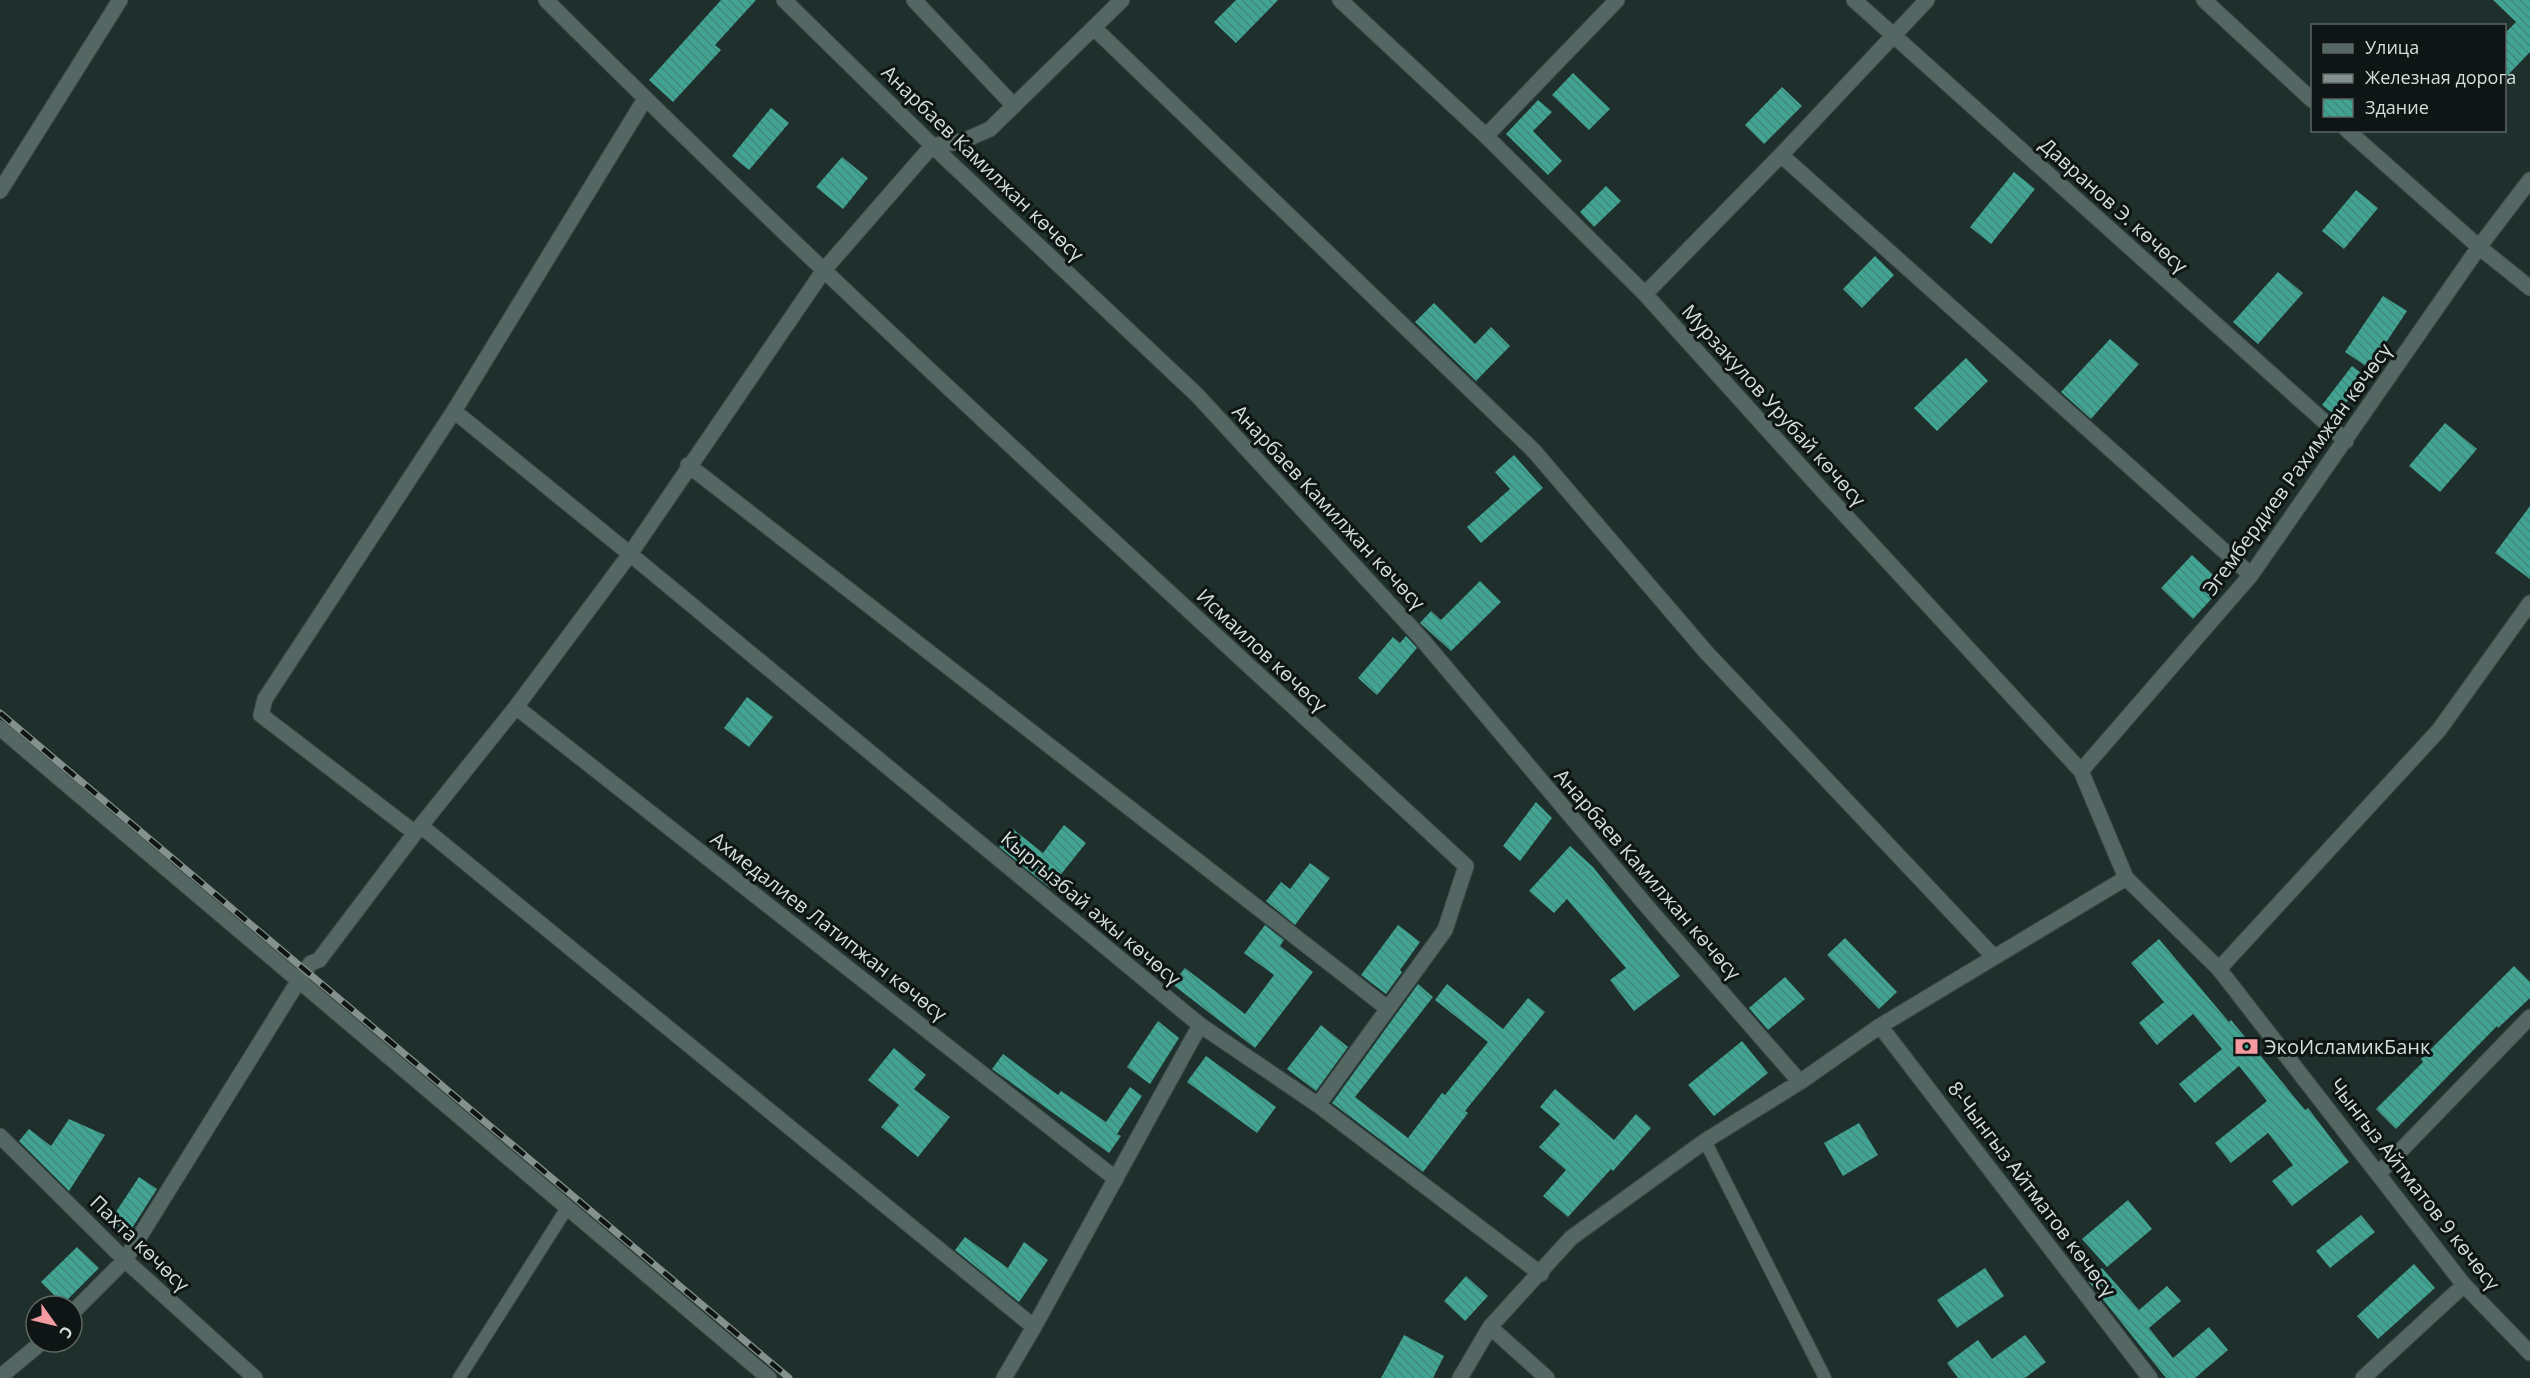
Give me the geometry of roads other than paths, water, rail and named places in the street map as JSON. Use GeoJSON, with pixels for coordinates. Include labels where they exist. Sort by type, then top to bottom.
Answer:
{"type":"FeatureCollection","features":[{"type":"Feature","properties":{"kind":"street"},"geometry":{"type":"LineString","coordinates":[[0,192],[120,0]]}},
{"type":"Feature","properties":{"kind":"street"},"geometry":{"type":"LineString","coordinates":[[546,0],[645,99],[824,270]]}},
{"type":"Feature","properties":{"kind":"street","name":"Анарбаев Камилжан көчөсү"},"geometry":{"type":"LineString","coordinates":[[784,0],[932,146],[1197,395],[1420,637],[1650,910],[1800,1082]]}},
{"type":"Feature","properties":{"kind":"street"},"geometry":{"type":"LineString","coordinates":[[914,0],[1014,106]]}},
{"type":"Feature","properties":{"kind":"street"},"geometry":{"type":"LineString","coordinates":[[84,1301],[125,1260],[311,963],[319,960],[516,707],[630,554],[688,465],[824,270],[932,146],[963,141],[990,129],[1122,0]]}},
{"type":"Feature","properties":{"kind":"street","name":"Мурзакулов Урубай көчөсү"},"geometry":{"type":"LineString","coordinates":[[1340,0],[1486,136],[1645,294],[2081,771],[2126,878]]}},
{"type":"Feature","properties":{"kind":"street"},"geometry":{"type":"LineString","coordinates":[[1486,136],[1617,0]]}},
{"type":"Feature","properties":{"kind":"street","name":"Давранов Э. көчөсү"},"geometry":{"type":"LineString","coordinates":[[1854,0],[2346,441]]}},
{"type":"Feature","properties":{"kind":"street"},"geometry":{"type":"LineString","coordinates":[[1645,294],[1781,155],[1927,0]]}},
{"type":"Feature","properties":{"kind":"street"},"geometry":{"type":"LineString","coordinates":[[2204,0],[2311,98]]}},
{"type":"Feature","properties":{"kind":"street"},"geometry":{"type":"LineString","coordinates":[[1094,28],[1533,451],[1706,652],[1994,957]]}},
{"type":"Feature","properties":{"kind":"street"},"geometry":{"type":"LineString","coordinates":[[645,99],[454,411],[265,699],[261,715],[418,830],[1034,1327]]}},
{"type":"Feature","properties":{"kind":"street"},"geometry":{"type":"LineString","coordinates":[[2349,132],[2530,288]]}},
{"type":"Feature","properties":{"kind":"street"},"geometry":{"type":"LineString","coordinates":[[1781,155],[2251,575]]}},
{"type":"Feature","properties":{"kind":"street","name":"Эгембердиев Рахимжан көчөсү"},"geometry":{"type":"LineString","coordinates":[[2081,771],[2251,575],[2479,246],[2530,180]]}},
{"type":"Feature","properties":{"kind":"street","name":"Исмаилов көчөсү"},"geometry":{"type":"LineString","coordinates":[[824,270],[1140,567],[1466,866],[1445,930],[1318,1105]]}},
{"type":"Feature","properties":{"kind":"street","name":"Кыргызбай ажы көчөсү"},"geometry":{"type":"LineString","coordinates":[[454,411],[1200,1025],[1318,1105],[1541,1274]]}},
{"type":"Feature","properties":{"kind":"street"},"geometry":{"type":"LineString","coordinates":[[688,465],[1388,1008]]}},
{"type":"Feature","properties":{"kind":"street"},"geometry":{"type":"LineString","coordinates":[[2219,969],[2439,730],[2530,603]]}},
{"type":"Feature","properties":{"kind":"street","name":"Ахмедалиев Латипжан көчөсү"},"geometry":{"type":"LineString","coordinates":[[516,707],[1116,1179]]}},
{"type":"Feature","properties":{"kind":"street"},"geometry":{"type":"LineString","coordinates":[[0,728],[769,1378]]}},
{"type":"Feature","properties":{"kind":"street"},"geometry":{"type":"LineString","coordinates":[[1460,1378],[1490,1327],[1541,1274],[1571,1238],[1705,1141],[1800,1082],[1880,1026],[2126,878]]}},
{"type":"Feature","properties":{"kind":"street","name":"Чынгыз Айтматов 9 көчөсү"},"geometry":{"type":"LineString","coordinates":[[2126,878],[2219,969],[2464,1285],[2530,1353]]}},
{"type":"Feature","properties":{"kind":"street"},"geometry":{"type":"LineString","coordinates":[[2378,1174],[2530,1017]]}},
{"type":"Feature","properties":{"kind":"street"},"geometry":{"type":"LineString","coordinates":[[1004,1378],[1200,1025]]}},
{"type":"Feature","properties":{"kind":"street","name":"8-Чынгыз Айтматов көчөсү"},"geometry":{"type":"LineString","coordinates":[[1880,1026],[2150,1378]]}},
{"type":"Feature","properties":{"kind":"street","name":"Пахта көчөсү"},"geometry":{"type":"LineString","coordinates":[[0,1136],[125,1260],[255,1378]]}},
{"type":"Feature","properties":{"kind":"street"},"geometry":{"type":"LineString","coordinates":[[2363,1378],[2464,1285]]}},
{"type":"Feature","properties":{"kind":"street"},"geometry":{"type":"LineString","coordinates":[[1490,1327],[1547,1378]]}},
{"type":"Feature","properties":{"kind":"street"},"geometry":{"type":"LineString","coordinates":[[0,1377],[28,1354]]}},
{"type":"Feature","properties":{"kind":"lane"},"geometry":{"type":"LineString","coordinates":[[1705,1141],[1825,1378]]}},
{"type":"Feature","properties":{"kind":"lane"},"geometry":{"type":"LineString","coordinates":[[459,1378],[567,1208]]}},
{"type":"Feature","properties":{"kind":"railway"},"geometry":{"type":"LineString","coordinates":[[0,713],[789,1378]]}},
{"type":"Feature","properties":{"kind":"place","name":"ЭкоИсламикБанк"},"geometry":{"type":"Point","coordinates":[2246,1046]}}]}
